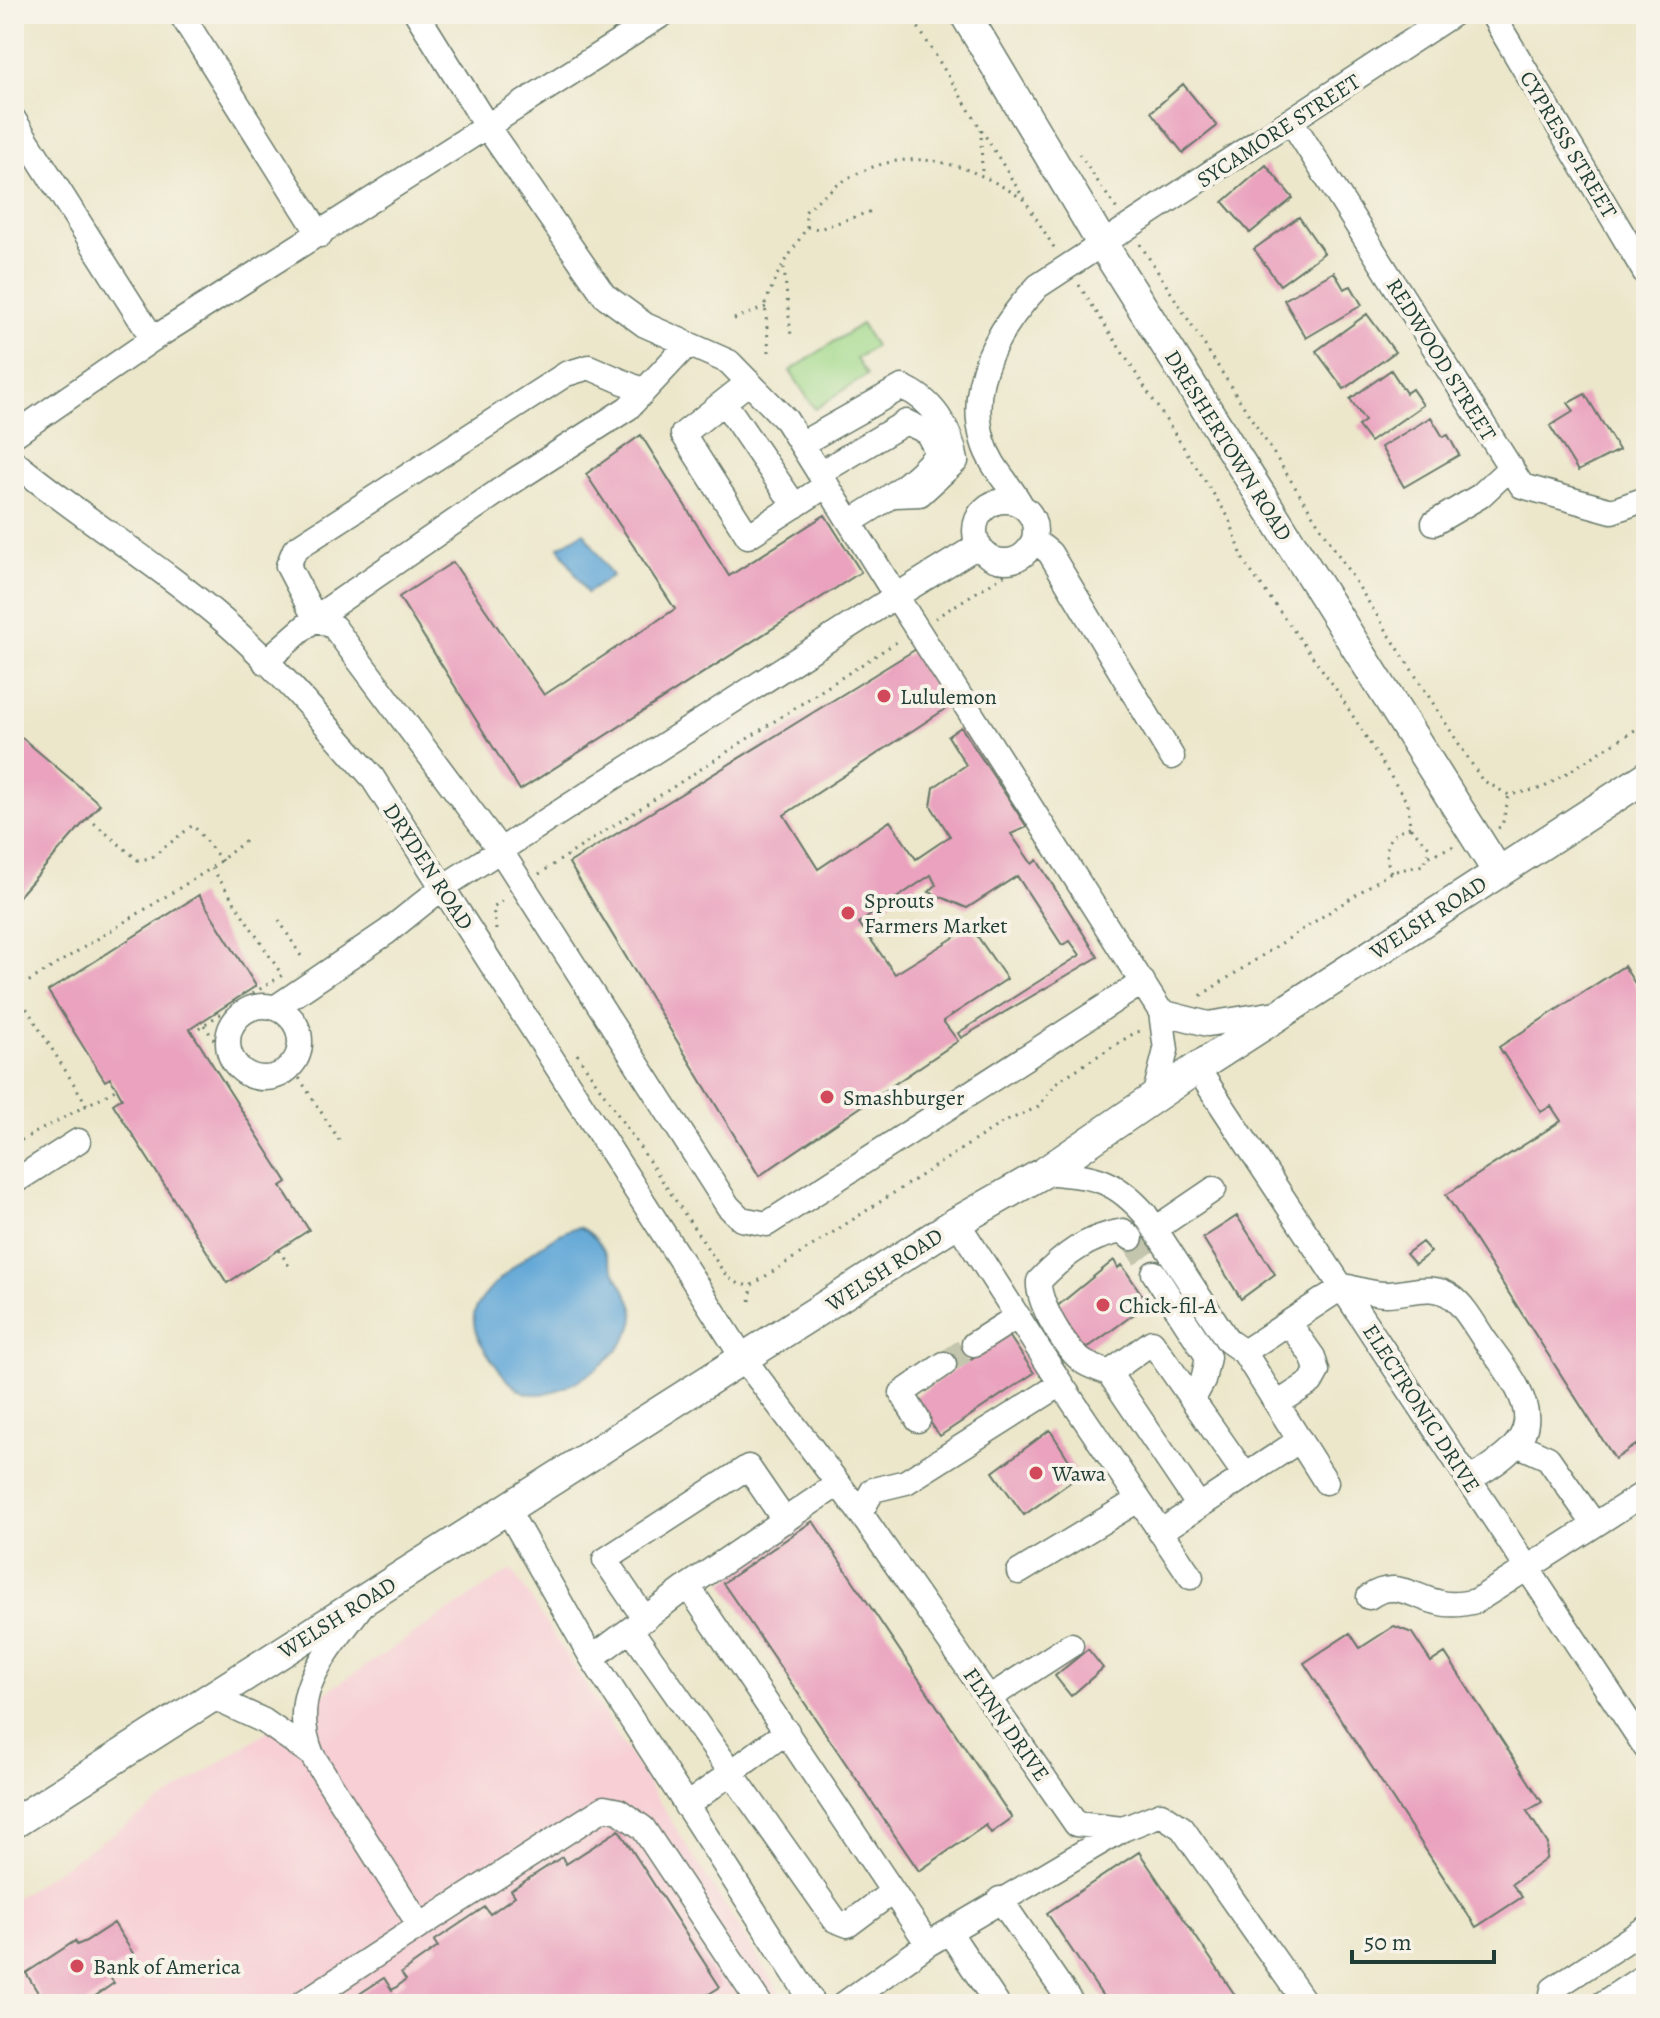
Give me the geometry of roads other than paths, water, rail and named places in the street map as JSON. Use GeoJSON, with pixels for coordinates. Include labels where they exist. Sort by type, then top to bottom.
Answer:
{"type":"FeatureCollection","features":[{"type":"Feature","properties":{"kind":"main road","name":"DRESHERTOWN ROAD"},"geometry":{"type":"LineString","coordinates":[[965,14],[1103,245],[1498,872]]}},
{"type":"Feature","properties":{"kind":"main road","name":"WELSH ROAD"},"geometry":{"type":"LineString","coordinates":[[14,1823],[957,1222],[1045,1172],[1282,1012],[1646,777]]}},
{"type":"Feature","properties":{"kind":"main road","name":"WELSH ROAD"},"geometry":{"type":"LineString","coordinates":[[14,1844],[89,1795],[119,1757]]}},
{"type":"Feature","properties":{"kind":"main road"},"geometry":{"type":"LineString","coordinates":[[14,1810],[50,1799]]}},
{"type":"Feature","properties":{"kind":"street"},"geometry":{"type":"LineString","coordinates":[[181,14],[320,235]]}},
{"type":"Feature","properties":{"kind":"street"},"geometry":{"type":"LineString","coordinates":[[417,14],[488,128],[604,295],[645,325],[729,362],[786,420],[1161,1012],[1166,1050],[1154,1097]]}},
{"type":"Feature","properties":{"kind":"street"},"geometry":{"type":"LineString","coordinates":[[14,435],[153,339],[663,14]]}},
{"type":"Feature","properties":{"kind":"street","name":"SYCAMORE STREET"},"geometry":{"type":"LineString","coordinates":[[1021,505],[1009,483],[998,472],[983,441],[979,392],[994,344],[1010,315],[1038,286],[1453,14]]}},
{"type":"Feature","properties":{"kind":"street","name":"CYPRESS STREET"},"geometry":{"type":"LineString","coordinates":[[1492,14],[1646,274]]}},
{"type":"Feature","properties":{"kind":"street"},"geometry":{"type":"LineString","coordinates":[[14,120],[153,339]]}},
{"type":"Feature","properties":{"kind":"street","name":"REDWOOD STREET"},"geometry":{"type":"LineString","coordinates":[[1292,122],[1522,486],[1612,511],[1646,499]]}},
{"type":"Feature","properties":{"kind":"street"},"geometry":{"type":"LineString","coordinates":[[265,662],[315,618],[509,484],[628,408],[688,344]]}},
{"type":"Feature","properties":{"kind":"street"},"geometry":{"type":"LineString","coordinates":[[644,391],[589,367],[566,374],[295,549],[288,566],[315,618],[334,627],[500,850],[728,1206],[741,1219],[767,1224],[1143,982]]}},
{"type":"Feature","properties":{"kind":"street"},"geometry":{"type":"LineString","coordinates":[[749,382],[683,434],[748,536],[795,506],[823,479],[906,422],[927,432],[938,453],[895,495],[850,522]]}},
{"type":"Feature","properties":{"kind":"street"},"geometry":{"type":"LineString","coordinates":[[801,444],[902,387],[923,395],[954,446],[956,461],[920,494],[895,495]]}},
{"type":"Feature","properties":{"kind":"street"},"geometry":{"type":"LineString","coordinates":[[724,402],[795,506]]}},
{"type":"Feature","properties":{"kind":"street","name":"DRYDEN ROAD"},"geometry":{"type":"LineString","coordinates":[[14,462],[76,513],[224,621],[372,777],[743,1358]]}},
{"type":"Feature","properties":{"kind":"street"},"geometry":{"type":"LineString","coordinates":[[1434,523],[1480,496],[1511,467]]}},
{"type":"Feature","properties":{"kind":"street"},"geometry":{"type":"LineString","coordinates":[[992,504],[998,472]]}},
{"type":"Feature","properties":{"kind":"street"},"geometry":{"type":"LineString","coordinates":[[1001,501],[1021,505],[1033,520],[1034,540],[1022,556],[1013,560],[993,558],[979,545],[976,536],[978,517],[992,504],[1001,501]]}},
{"type":"Feature","properties":{"kind":"street"},"geometry":{"type":"LineString","coordinates":[[1034,540],[1050,553],[1172,757]]}},
{"type":"Feature","properties":{"kind":"street"},"geometry":{"type":"LineString","coordinates":[[285,1001],[387,932],[443,887],[979,545]]}},
{"type":"Feature","properties":{"kind":"street"},"geometry":{"type":"LineString","coordinates":[[1161,1012],[1208,1024],[1282,1012]]}},
{"type":"Feature","properties":{"kind":"street","name":"ELECTRONIC DRIVE"},"geometry":{"type":"LineString","coordinates":[[1197,1068],[1344,1286],[1525,1568],[1646,1748]]}},
{"type":"Feature","properties":{"kind":"street"},"geometry":{"type":"LineString","coordinates":[[14,1182],[78,1141]]}},
{"type":"Feature","properties":{"kind":"street"},"geometry":{"type":"LineString","coordinates":[[1045,1172],[1097,1177],[1111,1182],[1128,1196],[1155,1229],[1228,1341],[1244,1352],[1326,1482]]}},
{"type":"Feature","properties":{"kind":"street"},"geometry":{"type":"LineString","coordinates":[[1155,1229],[1214,1189]]}},
{"type":"Feature","properties":{"kind":"street"},"geometry":{"type":"LineString","coordinates":[[957,1222],[1191,1577]]}},
{"type":"Feature","properties":{"kind":"street"},"geometry":{"type":"LineString","coordinates":[[1131,1238],[1123,1231],[1098,1235],[1062,1257],[1039,1281],[1038,1294],[1059,1333],[1083,1362],[1109,1373],[1199,1506]]}},
{"type":"Feature","properties":{"kind":"street"},"geometry":{"type":"LineString","coordinates":[[1154,1273],[1208,1357],[1203,1381],[1193,1399]]}},
{"type":"Feature","properties":{"kind":"street"},"geometry":{"type":"LineString","coordinates":[[1244,1352],[1344,1286],[1386,1294],[1418,1288],[1451,1296],[1523,1396],[1528,1425],[1519,1445],[1496,1465],[1468,1480]]}},
{"type":"Feature","properties":{"kind":"street"},"geometry":{"type":"LineString","coordinates":[[974,1344],[1018,1316]]}},
{"type":"Feature","properties":{"kind":"street"},"geometry":{"type":"LineString","coordinates":[[1277,1404],[1311,1382],[1317,1371],[1313,1357],[1289,1323]]}},
{"type":"Feature","properties":{"kind":"street"},"geometry":{"type":"LineString","coordinates":[[1109,1373],[1152,1342],[1245,1475]]}},
{"type":"Feature","properties":{"kind":"street","name":"FLYNN DRIVE"},"geometry":{"type":"LineString","coordinates":[[743,1358],[838,1484],[863,1510],[1076,1824],[1123,1829],[1161,1814],[1182,1828],[1306,2004]]}},
{"type":"Feature","properties":{"kind":"street"},"geometry":{"type":"LineString","coordinates":[[918,1420],[902,1393],[944,1364]]}},
{"type":"Feature","properties":{"kind":"street"},"geometry":{"type":"LineString","coordinates":[[863,1510],[883,1508],[906,1482],[1061,1384]]}},
{"type":"Feature","properties":{"kind":"street"},"geometry":{"type":"LineString","coordinates":[[1160,1532],[1300,1440]]}},
{"type":"Feature","properties":{"kind":"street"},"geometry":{"type":"LineString","coordinates":[[1519,1445],[1548,1458],[1594,1524]]}},
{"type":"Feature","properties":{"kind":"street"},"geometry":{"type":"LineString","coordinates":[[785,1521],[748,1467],[605,1560],[638,1624],[731,1772],[835,1920],[848,1925],[892,1892]]}},
{"type":"Feature","properties":{"kind":"street"},"geometry":{"type":"LineString","coordinates":[[592,1658],[688,1586],[838,1484]]}},
{"type":"Feature","properties":{"kind":"street"},"geometry":{"type":"LineString","coordinates":[[1369,1597],[1378,1591],[1401,1589],[1434,1602],[1465,1604],[1486,1596],[1646,1492]]}},
{"type":"Feature","properties":{"kind":"street"},"geometry":{"type":"LineString","coordinates":[[1019,1572],[1138,1500]]}},
{"type":"Feature","properties":{"kind":"street"},"geometry":{"type":"LineString","coordinates":[[507,1509],[592,1658],[814,2004]]}},
{"type":"Feature","properties":{"kind":"street"},"geometry":{"type":"LineString","coordinates":[[688,1586],[928,1944]]}},
{"type":"Feature","properties":{"kind":"street"},"geometry":{"type":"LineString","coordinates":[[367,1598],[312,1677],[302,1709],[301,1730],[312,1755],[420,1926]]}},
{"type":"Feature","properties":{"kind":"street"},"geometry":{"type":"LineString","coordinates":[[989,1698],[1071,1645]]}},
{"type":"Feature","properties":{"kind":"street"},"geometry":{"type":"LineString","coordinates":[[212,1697],[264,1721],[312,1755]]}},
{"type":"Feature","properties":{"kind":"street"},"geometry":{"type":"LineString","coordinates":[[686,1806],[787,1731]]}},
{"type":"Feature","properties":{"kind":"street"},"geometry":{"type":"LineString","coordinates":[[301,2004],[604,1808],[619,1811],[643,1828],[760,2004]]}},
{"type":"Feature","properties":{"kind":"street"},"geometry":{"type":"LineString","coordinates":[[844,2004],[875,1995],[928,1944],[1123,1829]]}},
{"type":"Feature","properties":{"kind":"street"},"geometry":{"type":"LineString","coordinates":[[1000,1899],[1072,2004]]}},
{"type":"Feature","properties":{"kind":"street"},"geometry":{"type":"LineString","coordinates":[[1550,2004],[1553,1989],[1646,1928]]}},
{"type":"Feature","properties":{"kind":"street"},"geometry":{"type":"LineString","coordinates":[[950,1933],[997,2004]]}},
{"type":"Feature","properties":{"kind":"street"},"geometry":{"type":"LineString","coordinates":[[1602,2004],[1646,1975]]}},
{"type":"Feature","properties":{"kind":"water"},"geometry":{"type":"Polygon","coordinates":[[[584,532],[612,576],[587,593],[559,547],[584,532]]]}},
{"type":"Feature","properties":{"kind":"water"},"geometry":{"type":"Polygon","coordinates":[[[579,1227],[600,1244],[628,1296],[634,1313],[632,1327],[610,1357],[577,1381],[541,1394],[521,1391],[511,1384],[482,1345],[476,1333],[474,1315],[478,1304],[502,1277],[536,1249],[579,1227]]]}},
{"type":"Feature","properties":{"kind":"tunnel"},"geometry":{"type":"LineString","coordinates":[[1131,1238],[1154,1273]]}},
{"type":"Feature","properties":{"kind":"tunnel"},"geometry":{"type":"LineString","coordinates":[[944,1364],[974,1344]]}},
{"type":"Feature","properties":{"kind":"place","name":"Lululemon"},"geometry":{"type":"Point","coordinates":[884,696]}},
{"type":"Feature","properties":{"kind":"place","name":"Sprouts Farmers Market"},"geometry":{"type":"Point","coordinates":[848,913]}},
{"type":"Feature","properties":{"kind":"place","name":"Smashburger"},"geometry":{"type":"Point","coordinates":[827,1097]}},
{"type":"Feature","properties":{"kind":"place","name":"Chick-fil-A"},"geometry":{"type":"Point","coordinates":[1103,1305]}},
{"type":"Feature","properties":{"kind":"place","name":"Wawa"},"geometry":{"type":"Point","coordinates":[1036,1473]}},
{"type":"Feature","properties":{"kind":"place","name":"Bank of America"},"geometry":{"type":"Point","coordinates":[77,1966]}}]}
